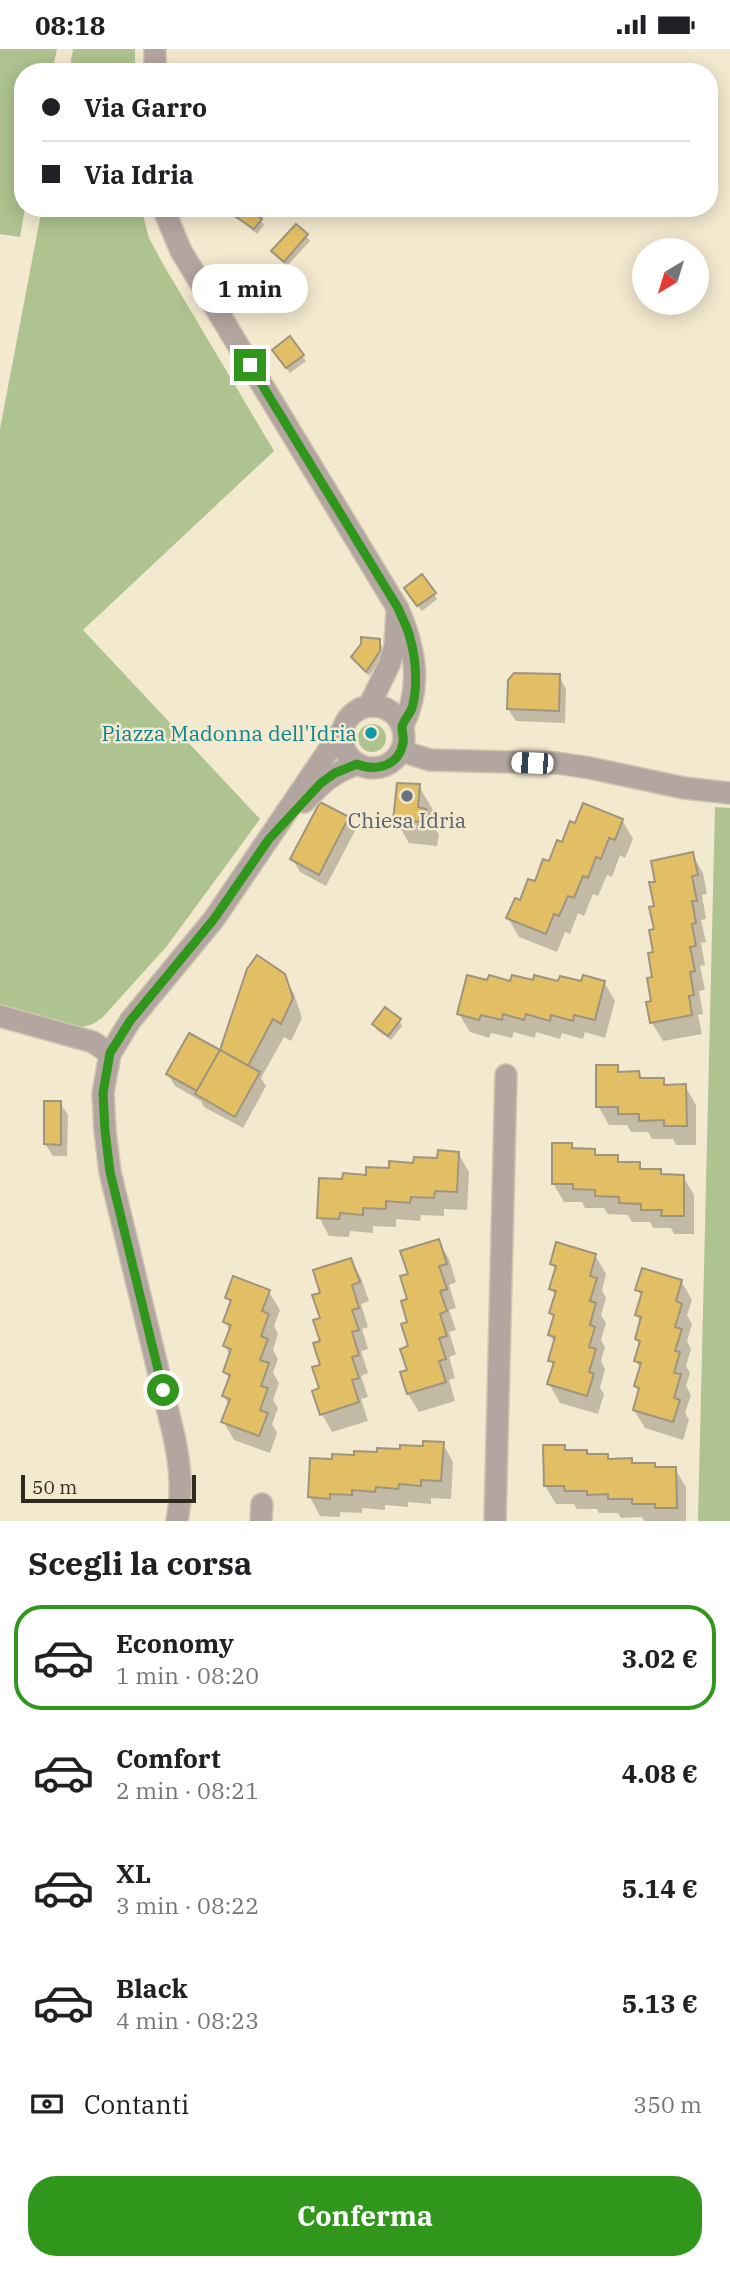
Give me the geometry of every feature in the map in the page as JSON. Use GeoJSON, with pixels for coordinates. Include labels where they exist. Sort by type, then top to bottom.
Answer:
{"type":"FeatureCollection","features":[{"type":"Feature","properties":{"kind":"street"},"geometry":{"type":"LineString","coordinates":[[167,217],[181,251],[398,608],[410,637],[413,659],[412,709],[402,727]]}},
{"type":"Feature","properties":{"kind":"street"},"geometry":{"type":"LineString","coordinates":[[369,706],[395,646],[398,608]]}},
{"type":"Feature","properties":{"kind":"street"},"geometry":{"type":"LineString","coordinates":[[177,1521],[181,1501],[181,1472],[110,1172],[103,1093],[110,1053],[130,1021],[214,919],[348,718],[369,706],[390,711],[402,727],[401,751],[387,765],[366,768],[349,758],[344,749],[343,729]]}},
{"type":"Feature","properties":{"kind":"street"},"geometry":{"type":"LineString","coordinates":[[401,751],[430,760],[557,763],[684,788],[730,793]]}},
{"type":"Feature","properties":{"kind":"street"},"geometry":{"type":"LineString","coordinates":[[269,839],[321,783],[335,773],[357,764]]}},
{"type":"Feature","properties":{"kind":"street"},"geometry":{"type":"LineString","coordinates":[[0,1016],[93,1042],[110,1053]]}},
{"type":"Feature","properties":{"kind":"street"},"geometry":{"type":"LineString","coordinates":[[495,1521],[506,1075]]}},
{"type":"Feature","properties":{"kind":"green space"},"geometry":{"type":"Polygon","coordinates":[[[0,49],[57,49],[54,63],[14,63],[14,217],[23,217],[20,237],[0,234],[0,49]]]}},
{"type":"Feature","properties":{"kind":"green space"},"geometry":{"type":"Polygon","coordinates":[[[73,49],[135,49],[135,63],[71,63],[73,49]]]}},
{"type":"Feature","properties":{"kind":"green space"},"geometry":{"type":"Polygon","coordinates":[[[40,217],[143,217],[149,238],[163,264],[274,451],[83,630],[260,819],[167,946],[102,1018],[83,1027],[0,1008],[0,429],[40,217]]]}},
{"type":"Feature","properties":{"kind":"green space"},"geometry":{"type":"Polygon","coordinates":[[[372,724],[382,728],[386,738],[382,748],[372,752],[362,748],[358,738],[362,728],[372,724]]]}},
{"type":"Feature","properties":{"kind":"green space"},"geometry":{"type":"Polygon","coordinates":[[[715,807],[730,808],[730,1521],[698,1521],[715,807]]]}},
{"type":"Feature","properties":{"kind":"building"},"geometry":{"type":"Polygon","coordinates":[[[236,217],[259,217],[262,219],[254,229],[236,217]]]}},
{"type":"Feature","properties":{"kind":"building"},"geometry":{"type":"Polygon","coordinates":[[[296,224],[308,234],[284,262],[271,251],[296,224]]]}},
{"type":"Feature","properties":{"kind":"building"},"geometry":{"type":"Polygon","coordinates":[[[290,336],[304,355],[286,368],[272,350],[290,336]]]}},
{"type":"Feature","properties":{"kind":"building"},"geometry":{"type":"Polygon","coordinates":[[[422,574],[436,593],[417,606],[404,588],[422,574]]]}},
{"type":"Feature","properties":{"kind":"building"},"geometry":{"type":"Polygon","coordinates":[[[361,637],[380,639],[380,651],[366,672],[351,657],[361,644],[361,637]]]}},
{"type":"Feature","properties":{"kind":"building"},"geometry":{"type":"Polygon","coordinates":[[[514,673],[560,674],[559,711],[507,709],[508,680],[514,673]]]}},
{"type":"Feature","properties":{"kind":"building","name":"Chiesa Idria"},"geometry":{"type":"Polygon","coordinates":[[[397,783],[420,784],[418,807],[426,809],[424,822],[393,820],[397,783]]]}},
{"type":"Feature","properties":{"kind":"building"},"geometry":{"type":"Polygon","coordinates":[[[320,802],[349,817],[319,875],[290,859],[320,802]]]}},
{"type":"Feature","properties":{"kind":"building"},"geometry":{"type":"Polygon","coordinates":[[[583,803],[623,819],[615,840],[609,838],[601,859],[596,857],[588,878],[583,876],[574,898],[568,896],[559,916],[554,914],[546,934],[506,918],[515,898],[520,900],[528,879],[535,881],[543,859],[549,861],[557,840],[562,842],[570,821],[575,823],[583,803]]]}},
{"type":"Feature","properties":{"kind":"building"},"geometry":{"type":"Polygon","coordinates":[[[693,852],[698,875],[692,876],[697,901],[692,901],[696,946],[690,947],[695,971],[690,972],[694,995],[689,996],[692,1015],[650,1023],[646,1002],[651,1001],[647,978],[652,977],[648,953],[653,952],[649,930],[654,929],[649,907],[654,906],[649,882],[655,882],[651,861],[693,852]]]}},
{"type":"Feature","properties":{"kind":"building"},"geometry":{"type":"Polygon","coordinates":[[[257,955],[285,974],[293,998],[281,1024],[273,1019],[248,1066],[220,1050],[247,969],[257,955]]]}},
{"type":"Feature","properties":{"kind":"building"},"geometry":{"type":"Polygon","coordinates":[[[467,975],[487,980],[489,975],[510,981],[512,975],[533,980],[534,975],[558,981],[560,976],[581,981],[583,975],[605,981],[595,1020],[574,1015],[573,1021],[551,1015],[550,1021],[526,1014],[524,1020],[503,1014],[502,1020],[481,1015],[479,1020],[457,1014],[467,975]]]}},
{"type":"Feature","properties":{"kind":"building"},"geometry":{"type":"Polygon","coordinates":[[[385,1007],[401,1019],[388,1036],[372,1024],[385,1007]]]}},
{"type":"Feature","properties":{"kind":"building"},"geometry":{"type":"Polygon","coordinates":[[[189,1033],[220,1050],[197,1091],[166,1074],[189,1033]]]}},
{"type":"Feature","properties":{"kind":"building"},"geometry":{"type":"Polygon","coordinates":[[[220,1050],[260,1072],[235,1117],[195,1094],[220,1050]]]}},
{"type":"Feature","properties":{"kind":"building"},"geometry":{"type":"Polygon","coordinates":[[[596,1065],[618,1065],[618,1072],[639,1071],[640,1078],[664,1078],[664,1085],[686,1084],[687,1126],[664,1126],[664,1120],[639,1121],[639,1114],[618,1114],[618,1107],[596,1107],[596,1065]]]}},
{"type":"Feature","properties":{"kind":"building"},"geometry":{"type":"Polygon","coordinates":[[[44,1101],[61,1101],[61,1145],[44,1144],[44,1101]]]}},
{"type":"Feature","properties":{"kind":"building"},"geometry":{"type":"Polygon","coordinates":[[[552,1143],[572,1143],[572,1148],[595,1149],[595,1155],[618,1155],[618,1162],[640,1162],[640,1169],[661,1169],[661,1174],[684,1175],[684,1216],[661,1216],[662,1210],[641,1210],[641,1204],[619,1203],[619,1197],[595,1196],[595,1190],[573,1189],[573,1184],[552,1184],[552,1143]]]}},
{"type":"Feature","properties":{"kind":"building"},"geometry":{"type":"Polygon","coordinates":[[[438,1150],[459,1152],[457,1192],[435,1191],[434,1198],[411,1197],[410,1203],[386,1201],[386,1209],[363,1208],[363,1215],[340,1213],[339,1219],[317,1218],[319,1178],[342,1179],[343,1173],[366,1175],[366,1167],[389,1168],[389,1161],[413,1163],[414,1157],[437,1158],[438,1150]]]}},
{"type":"Feature","properties":{"kind":"building"},"geometry":{"type":"Polygon","coordinates":[[[439,1239],[447,1264],[439,1266],[447,1289],[440,1291],[447,1311],[440,1314],[447,1336],[439,1338],[446,1359],[439,1361],[446,1382],[407,1394],[400,1372],[407,1370],[400,1349],[408,1346],[401,1324],[407,1322],[401,1301],[407,1299],[400,1276],[408,1274],[400,1251],[439,1239]]]}},
{"type":"Feature","properties":{"kind":"building"},"geometry":{"type":"Polygon","coordinates":[[[556,1242],[596,1254],[590,1276],[597,1278],[590,1301],[596,1303],[590,1325],[595,1327],[589,1347],[596,1349],[589,1372],[594,1374],[587,1396],[547,1384],[554,1362],[548,1361],[555,1337],[548,1335],[554,1315],[549,1313],[556,1291],[549,1289],[556,1266],[550,1264],[556,1242]]]}},
{"type":"Feature","properties":{"kind":"building"},"geometry":{"type":"Polygon","coordinates":[[[351,1258],[360,1282],[352,1285],[359,1308],[352,1310],[359,1330],[352,1332],[359,1355],[352,1357],[359,1378],[352,1380],[359,1402],[320,1415],[312,1391],[319,1388],[312,1367],[320,1365],[313,1343],[320,1341],[313,1320],[320,1318],[312,1295],[320,1293],[313,1270],[351,1258]]]}},
{"type":"Feature","properties":{"kind":"building"},"geometry":{"type":"Polygon","coordinates":[[[642,1268],[682,1280],[676,1301],[682,1304],[675,1327],[682,1329],[675,1351],[680,1352],[674,1373],[681,1374],[674,1398],[680,1400],[673,1422],[633,1410],[639,1388],[634,1386],[641,1363],[634,1361],[640,1341],[635,1339],[641,1317],[635,1315],[642,1292],[635,1290],[642,1268]]]}},
{"type":"Feature","properties":{"kind":"building"},"geometry":{"type":"Polygon","coordinates":[[[233,1276],[270,1290],[262,1311],[269,1314],[261,1336],[268,1339],[260,1360],[269,1363],[261,1386],[268,1388],[260,1410],[268,1413],[259,1436],[221,1422],[230,1399],[222,1396],[230,1375],[223,1372],[231,1349],[223,1346],[231,1325],[223,1322],[231,1300],[225,1298],[233,1276]]]}},
{"type":"Feature","properties":{"kind":"building"},"geometry":{"type":"Polygon","coordinates":[[[423,1441],[444,1442],[441,1481],[421,1480],[421,1486],[399,1484],[398,1489],[376,1487],[375,1492],[352,1490],[352,1495],[330,1494],[330,1499],[308,1497],[310,1458],[332,1459],[332,1454],[377,1452],[377,1448],[400,1449],[400,1445],[423,1446],[423,1441]]]}},
{"type":"Feature","properties":{"kind":"building"},"geometry":{"type":"Polygon","coordinates":[[[543,1445],[565,1445],[565,1450],[608,1454],[608,1459],[632,1458],[632,1463],[676,1467],[677,1508],[655,1508],[655,1504],[632,1504],[632,1499],[608,1499],[608,1494],[587,1495],[587,1491],[565,1491],[564,1486],[544,1486],[543,1445]]]}},
{"type":"Feature","properties":{"kind":"place","name":"Piazza Madonna dell'Idria"},"geometry":{"type":"Point","coordinates":[371,733]}},
{"type":"Feature","properties":{"kind":"place","name":"Chiesa Idria"},"geometry":{"type":"Point","coordinates":[407,796]}},
{"type":"Feature","properties":{"kind":"route"},"geometry":{"type":"LineString","coordinates":[[163,1390],[110,1172],[103,1093],[110,1053],[130,1021],[168,972],[214,919],[269,839],[321,783],[335,773],[357,764],[366,768],[377,768],[395,759],[401,751],[404,735],[402,727],[412,709],[414,694],[410,637],[398,608],[250,365]]}}]}
